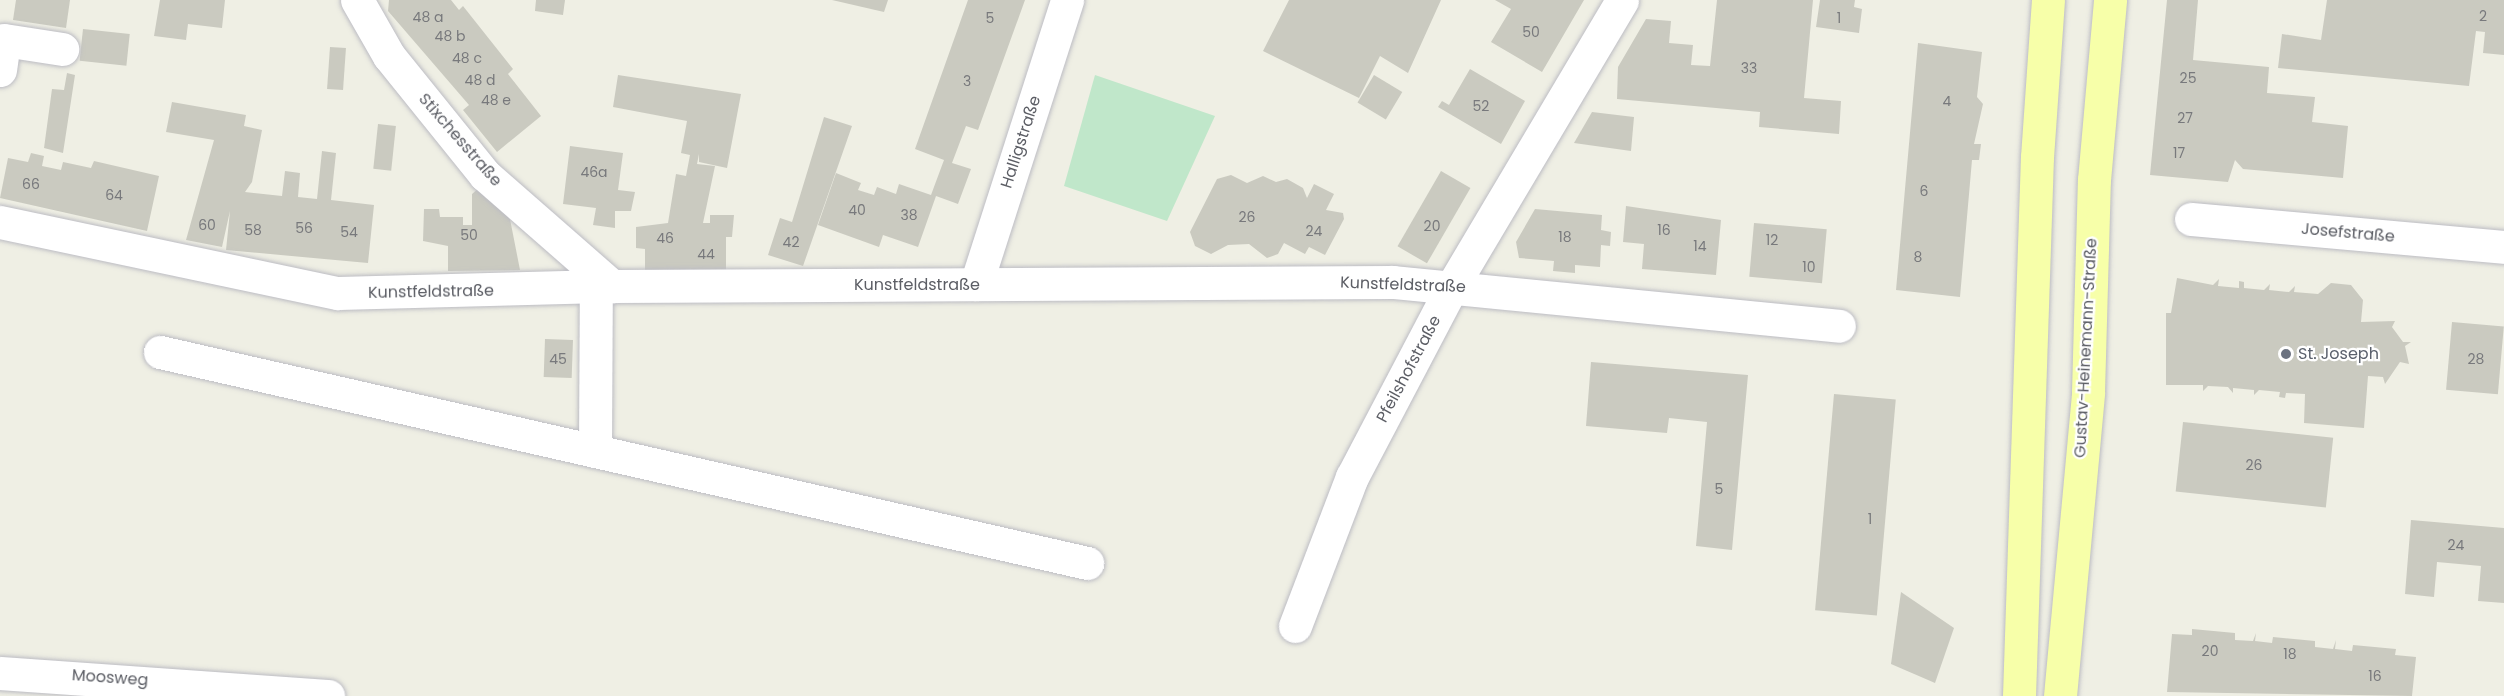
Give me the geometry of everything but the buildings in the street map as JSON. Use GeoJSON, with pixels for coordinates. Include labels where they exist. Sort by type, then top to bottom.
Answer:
{"type":"FeatureCollection","features":[{"type":"Feature","properties":{"kind":"main road"},"geometry":{"type":"LineString","coordinates":[[2019,696],[2037,157],[2048,0]]}},
{"type":"Feature","properties":{"kind":"main road","name":"Gustav-Heinemann-Straße"},"geometry":{"type":"LineString","coordinates":[[2060,696],[2088,392],[2094,180],[2110,0]]}},
{"type":"Feature","properties":{"kind":"street","name":"Stixchesstraße"},"geometry":{"type":"LineString","coordinates":[[357,0],[389,56],[485,175],[604,286]]}},
{"type":"Feature","properties":{"kind":"street","name":"Halligstraße"},"geometry":{"type":"LineString","coordinates":[[976,284],[1067,0]]}},
{"type":"Feature","properties":{"kind":"street","name":"Pfeilshofstraße"},"geometry":{"type":"LineString","coordinates":[[1295,626],[1352,477],[1453,285],[1622,0]]}},
{"type":"Feature","properties":{"kind":"street"},"geometry":{"type":"LineString","coordinates":[[0,70],[4,40],[62,49]]}},
{"type":"Feature","properties":{"kind":"street","name":"Josefstraße"},"geometry":{"type":"LineString","coordinates":[[2191,219],[2504,247]]}},
{"type":"Feature","properties":{"kind":"street","name":"Kunstfeldstraße"},"geometry":{"type":"LineString","coordinates":[[0,222],[338,293],[604,286],[1453,285],[1839,326]]}},
{"type":"Feature","properties":{"kind":"street"},"geometry":{"type":"LineString","coordinates":[[595,451],[604,286]]}},
{"type":"Feature","properties":{"kind":"street"},"geometry":{"type":"LineString","coordinates":[[160,352],[1087,563]]}},
{"type":"Feature","properties":{"kind":"street","name":"Moosweg"},"geometry":{"type":"LineString","coordinates":[[0,673],[328,696]]}},
{"type":"Feature","properties":{"kind":"green space"},"geometry":{"type":"Polygon","coordinates":[[[1095,75],[1215,116],[1167,221],[1064,186],[1095,75]]]}},
{"type":"Feature","properties":{"kind":"place","name":"St. Joseph"},"geometry":{"type":"Point","coordinates":[2286,354]}}]}
